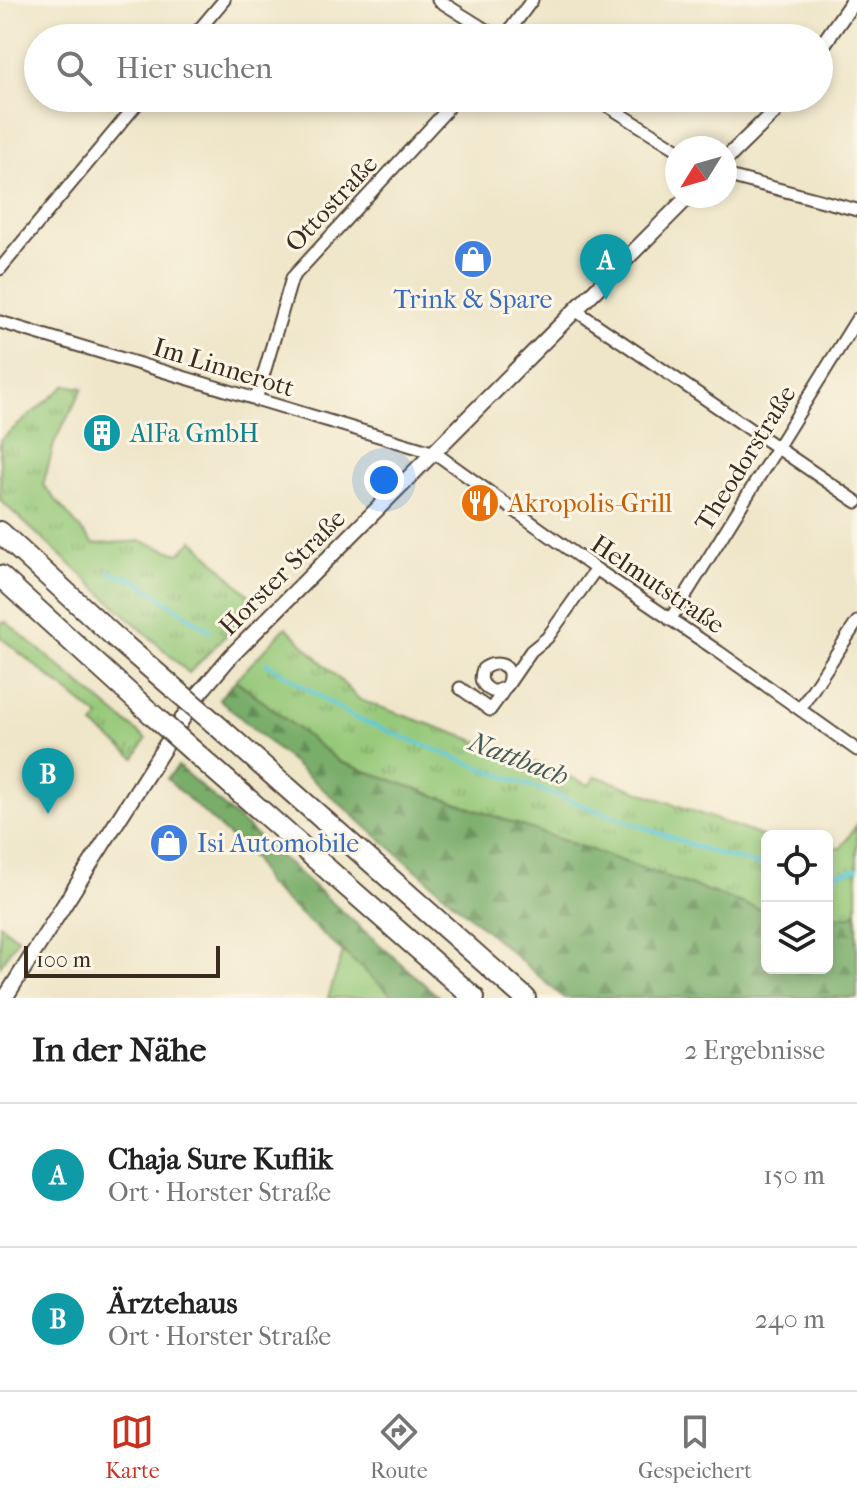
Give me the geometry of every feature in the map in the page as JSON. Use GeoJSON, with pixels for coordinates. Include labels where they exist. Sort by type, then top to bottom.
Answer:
{"type":"FeatureCollection","features":[{"type":"Feature","properties":{"kind":"highway"},"geometry":{"type":"LineString","coordinates":[[0,532],[525,998]]}},
{"type":"Feature","properties":{"kind":"highway"},"geometry":{"type":"LineString","coordinates":[[0,576],[474,998]]}},
{"type":"Feature","properties":{"kind":"main road"},"geometry":{"type":"LineString","coordinates":[[833,30],[854,0]]}},
{"type":"Feature","properties":{"kind":"main road"},"geometry":{"type":"LineString","coordinates":[[737,148],[774,112]]}},
{"type":"Feature","properties":{"kind":"main road","name":"Horster Straße"},"geometry":{"type":"LineString","coordinates":[[5,998],[197,696],[239,649],[677,208]]}},
{"type":"Feature","properties":{"kind":"street"},"geometry":{"type":"LineString","coordinates":[[204,24],[224,0]]}},
{"type":"Feature","properties":{"kind":"street"},"geometry":{"type":"LineString","coordinates":[[438,0],[476,24]]}},
{"type":"Feature","properties":{"kind":"street"},"geometry":{"type":"LineString","coordinates":[[509,24],[532,0]]}},
{"type":"Feature","properties":{"kind":"street"},"geometry":{"type":"LineString","coordinates":[[0,269],[130,112]]}},
{"type":"Feature","properties":{"kind":"street","name":"Ottostraße"},"geometry":{"type":"LineString","coordinates":[[256,400],[292,278],[445,112]]}},
{"type":"Feature","properties":{"kind":"street"},"geometry":{"type":"LineString","coordinates":[[618,112],[665,142]]}},
{"type":"Feature","properties":{"kind":"street"},"geometry":{"type":"LineString","coordinates":[[737,178],[857,210]]}},
{"type":"Feature","properties":{"kind":"street"},"geometry":{"type":"LineString","coordinates":[[575,310],[857,502]]}},
{"type":"Feature","properties":{"kind":"street","name":"Theodorstraße"},"geometry":{"type":"LineString","coordinates":[[670,620],[857,319]]}},
{"type":"Feature","properties":{"kind":"street","name":"Im Linnerott"},"geometry":{"type":"LineString","coordinates":[[0,322],[435,453]]}},
{"type":"Feature","properties":{"kind":"street","name":"Helmutstraße"},"geometry":{"type":"LineString","coordinates":[[435,453],[857,750]]}},
{"type":"Feature","properties":{"kind":"street"},"geometry":{"type":"LineString","coordinates":[[460,688],[490,710],[531,651],[547,638],[596,569]]}},
{"type":"Feature","properties":{"kind":"street"},"geometry":{"type":"LineString","coordinates":[[800,709],[857,622]]}},
{"type":"Feature","properties":{"kind":"green space"},"geometry":{"type":"Polygon","coordinates":[[[66,385],[83,388],[55,441],[43,485],[93,544],[142,541],[179,554],[193,540],[257,603],[189,673],[0,500],[0,440],[66,385]]]}},
{"type":"Feature","properties":{"kind":"green space"},"geometry":{"type":"Polygon","coordinates":[[[6,622],[146,739],[135,758],[93,725],[99,717],[0,637],[0,623],[6,622]]]}},
{"type":"Feature","properties":{"kind":"green space"},"geometry":{"type":"Polygon","coordinates":[[[286,627],[360,700],[519,756],[589,785],[596,776],[761,836],[761,910],[340,762],[236,680],[286,627]]]}},
{"type":"Feature","properties":{"kind":"green space"},"geometry":{"type":"Polygon","coordinates":[[[236,680],[340,762],[761,910],[761,974],[833,974],[833,917],[857,913],[857,998],[564,998],[219,699],[236,680]]]}},
{"type":"Feature","properties":{"kind":"green space"},"geometry":{"type":"Polygon","coordinates":[[[178,766],[440,998],[395,998],[266,884],[254,859],[167,779],[178,766]]]}},
{"type":"Feature","properties":{"kind":"green space"},"geometry":{"type":"Polygon","coordinates":[[[857,824],[857,913],[833,917],[833,847],[841,848],[857,824]]]}},
{"type":"Feature","properties":{"kind":"green space"},"geometry":{"type":"Polygon","coordinates":[[[0,924],[18,938],[0,966],[0,924]]]}},
{"type":"Feature","properties":{"kind":"green space"},"geometry":{"type":"Polygon","coordinates":[[[343,952],[395,998],[328,998],[343,952]]]}},
{"type":"Feature","properties":{"kind":"waterway","name":"Nattbach"},"geometry":{"type":"LineString","coordinates":[[109,572],[135,580],[210,631]]}},
{"type":"Feature","properties":{"kind":"waterway","name":"Nattbach"},"geometry":{"type":"LineString","coordinates":[[266,663],[353,717],[481,768],[717,854],[761,865]]}},
{"type":"Feature","properties":{"kind":"waterway","name":"Nattbach"},"geometry":{"type":"LineString","coordinates":[[833,875],[857,869]]}},
{"type":"Feature","properties":{"kind":"place","name":"Trink & Spare"},"geometry":{"type":"Point","coordinates":[473,259]}},
{"type":"Feature","properties":{"kind":"place","name":"Chaja Sure Kuflik"},"geometry":{"type":"Point","coordinates":[606,300]}},
{"type":"Feature","properties":{"kind":"place","name":"AlFa GmbH"},"geometry":{"type":"Point","coordinates":[102,433]}},
{"type":"Feature","properties":{"kind":"place","name":"Akropolis-Grill"},"geometry":{"type":"Point","coordinates":[480,503]}},
{"type":"Feature","properties":{"kind":"place","name":"Ärztehaus"},"geometry":{"type":"Point","coordinates":[48,814]}},
{"type":"Feature","properties":{"kind":"place","name":"Isi Automobile"},"geometry":{"type":"Point","coordinates":[169,843]}}]}
